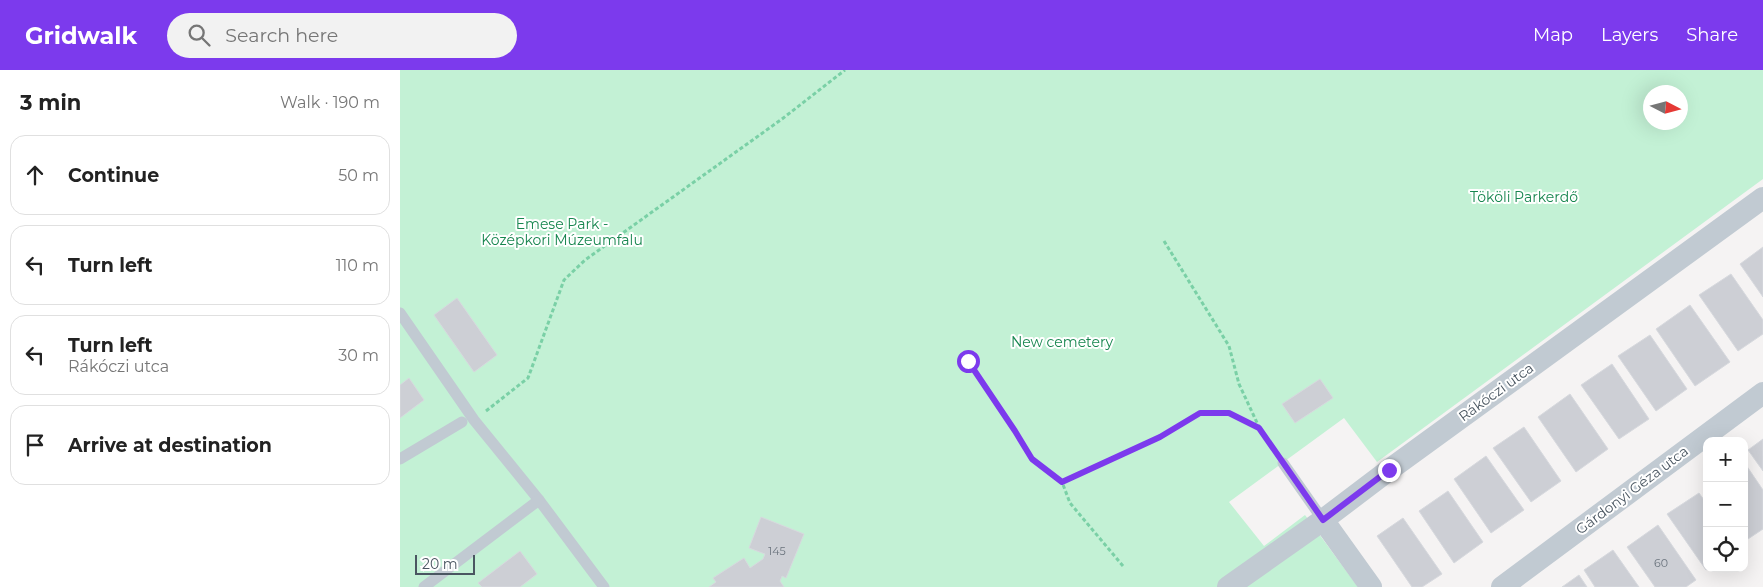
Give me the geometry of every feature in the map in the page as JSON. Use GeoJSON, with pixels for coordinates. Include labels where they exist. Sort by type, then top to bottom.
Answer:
{"type":"FeatureCollection","features":[{"type":"Feature","properties":{"kind":"street","name":"Rákóczi utca"},"geometry":{"type":"LineString","coordinates":[[1228,587],[1323,520],[1405,458],[1763,198]]}},
{"type":"Feature","properties":{"kind":"street","name":"Gárdonyi Géza utca"},"geometry":{"type":"LineString","coordinates":[[1502,587],[1763,393]]}},
{"type":"Feature","properties":{"kind":"street"},"geometry":{"type":"LineString","coordinates":[[1323,520],[1372,587]]}},
{"type":"Feature","properties":{"kind":"lane"},"geometry":{"type":"LineString","coordinates":[[400,313],[468,421],[540,500],[604,587]]}},
{"type":"Feature","properties":{"kind":"lane"},"geometry":{"type":"LineString","coordinates":[[400,460],[468,421]]}},
{"type":"Feature","properties":{"kind":"lane"},"geometry":{"type":"LineString","coordinates":[[1283,463],[1323,520]]}},
{"type":"Feature","properties":{"kind":"lane"},"geometry":{"type":"LineString","coordinates":[[424,587],[540,500]]}},
{"type":"Feature","properties":{"kind":"path"},"geometry":{"type":"LineString","coordinates":[[468,421],[528,378],[564,280],[585,260],[782,119],[845,70]]}},
{"type":"Feature","properties":{"kind":"path"},"geometry":{"type":"LineString","coordinates":[[1164,241],[1229,346],[1239,384],[1259,428],[1283,463]]}},
{"type":"Feature","properties":{"kind":"path"},"geometry":{"type":"LineString","coordinates":[[968,361],[1032,459],[1062,482],[1070,503],[1124,566]]}},
{"type":"Feature","properties":{"kind":"path"},"geometry":{"type":"LineString","coordinates":[[1062,482],[1160,437],[1200,413],[1229,413],[1259,428]]}},
{"type":"Feature","properties":{"kind":"green space"},"geometry":{"type":"Polygon","coordinates":[[[400,70],[1763,70],[1763,179],[1377,462],[1344,418],[1229,502],[1264,546],[1305,515],[1358,587],[400,587],[400,70]]]}},
{"type":"Feature","properties":{"kind":"building"},"geometry":{"type":"Polygon","coordinates":[[[1763,247],[1763,297],[1740,264],[1763,247]]]}},
{"type":"Feature","properties":{"kind":"building"},"geometry":{"type":"Polygon","coordinates":[[[1731,274],[1763,320],[1763,334],[1738,351],[1699,295],[1731,274]]]}},
{"type":"Feature","properties":{"kind":"building"},"geometry":{"type":"Polygon","coordinates":[[[457,298],[497,355],[474,372],[434,315],[457,298]]]}},
{"type":"Feature","properties":{"kind":"building"},"geometry":{"type":"Polygon","coordinates":[[[1690,305],[1730,362],[1695,386],[1656,329],[1690,305]]]}},
{"type":"Feature","properties":{"kind":"building"},"geometry":{"type":"Polygon","coordinates":[[[1650,335],[1687,389],[1656,411],[1618,356],[1650,335]]]}},
{"type":"Feature","properties":{"kind":"building"},"geometry":{"type":"Polygon","coordinates":[[[1612,364],[1649,419],[1619,439],[1581,385],[1612,364]]]}},
{"type":"Feature","properties":{"kind":"building"},"geometry":{"type":"Polygon","coordinates":[[[409,378],[424,400],[400,418],[400,385],[409,378]]]}},
{"type":"Feature","properties":{"kind":"building"},"geometry":{"type":"Polygon","coordinates":[[[1320,379],[1333,398],[1295,423],[1282,404],[1320,379]]]}},
{"type":"Feature","properties":{"kind":"building"},"geometry":{"type":"Polygon","coordinates":[[[1570,394],[1608,449],[1576,472],[1538,417],[1570,394]]]}},
{"type":"Feature","properties":{"kind":"building"},"geometry":{"type":"Polygon","coordinates":[[[1524,427],[1561,481],[1531,502],[1493,448],[1524,427]]]}},
{"type":"Feature","properties":{"kind":"building"},"geometry":{"type":"Polygon","coordinates":[[[1763,439],[1763,471],[1748,450],[1763,439]]]}},
{"type":"Feature","properties":{"kind":"building"},"geometry":{"type":"Polygon","coordinates":[[[1486,456],[1524,510],[1491,533],[1454,479],[1486,456]]]}},
{"type":"Feature","properties":{"kind":"building"},"geometry":{"type":"Polygon","coordinates":[[[1748,468],[1763,490],[1763,529],[1748,539],[1748,468]]]}},
{"type":"Feature","properties":{"kind":"building"},"geometry":{"type":"Polygon","coordinates":[[[1448,491],[1483,542],[1454,563],[1419,511],[1448,491]]]}},
{"type":"Feature","properties":{"kind":"building"},"geometry":{"type":"Polygon","coordinates":[[[1699,493],[1703,498],[1703,566],[1667,514],[1699,493]]]}},
{"type":"Feature","properties":{"kind":"building"},"geometry":{"type":"Polygon","coordinates":[[[761,517],[804,534],[786,578],[782,576],[780,581],[784,587],[709,587],[716,582],[713,578],[744,558],[750,568],[763,559],[765,554],[749,548],[761,517]]]}},
{"type":"Feature","properties":{"kind":"building"},"geometry":{"type":"Polygon","coordinates":[[[1403,518],[1442,574],[1422,587],[1412,587],[1377,536],[1403,518]]]}},
{"type":"Feature","properties":{"kind":"building"},"geometry":{"type":"Polygon","coordinates":[[[1658,525],[1696,580],[1686,587],[1655,587],[1627,547],[1658,525]]]}},
{"type":"Feature","properties":{"kind":"building"},"geometry":{"type":"Polygon","coordinates":[[[1613,550],[1639,587],[1595,587],[1584,570],[1613,550]]]}},
{"type":"Feature","properties":{"kind":"building"},"geometry":{"type":"Polygon","coordinates":[[[520,551],[537,574],[520,587],[482,587],[478,583],[520,551]]]}},
{"type":"Feature","properties":{"kind":"building"},"geometry":{"type":"Polygon","coordinates":[[[1579,575],[1587,587],[1562,587],[1579,575]]]}},
{"type":"Feature","properties":{"kind":"route"},"geometry":{"type":"LineString","coordinates":[[968,361],[1032,459],[1062,482],[1160,437],[1200,413],[1229,413],[1259,428],[1323,520],[1389,470]]}},
{"type":"Feature","properties":{"kind":"park label","name":"Tököli Parkerdő"},"geometry":{"type":"Point","coordinates":[1524,197]}},
{"type":"Feature","properties":{"kind":"park label","name":"Emese Park - Középkori Múzeumfalu"},"geometry":{"type":"Point","coordinates":[562,232]}},
{"type":"Feature","properties":{"kind":"park label","name":"New cemetery"},"geometry":{"type":"Point","coordinates":[1062,342]}}]}
